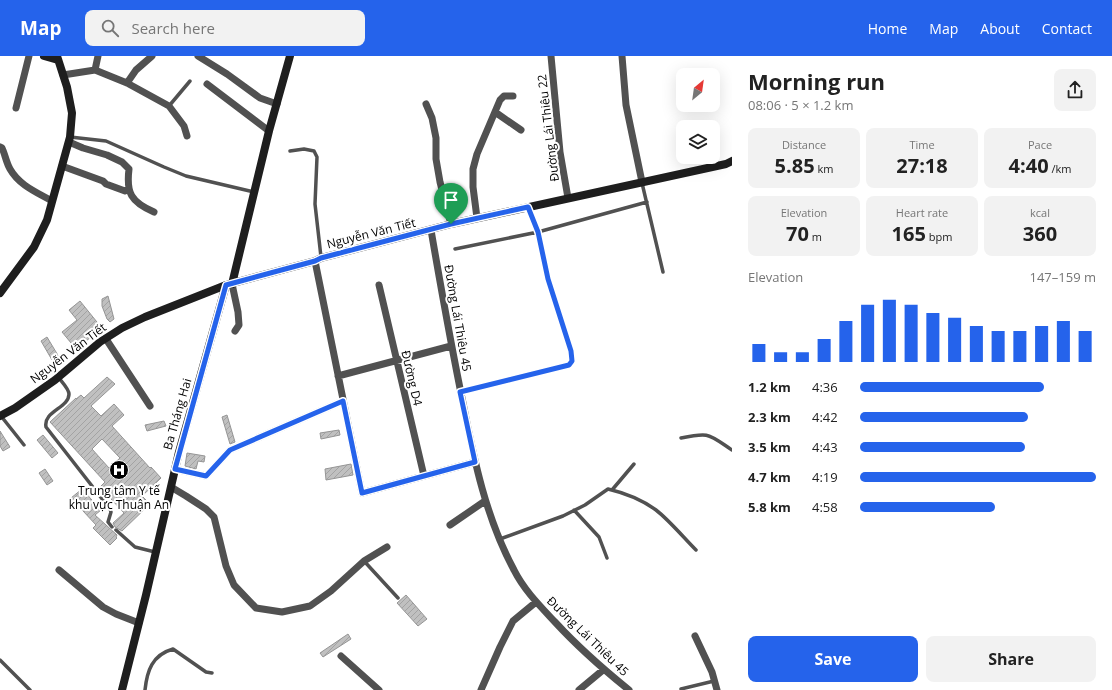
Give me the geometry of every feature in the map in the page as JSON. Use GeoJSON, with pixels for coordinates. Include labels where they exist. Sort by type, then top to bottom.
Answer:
{"type":"FeatureCollection","features":[{"type":"Feature","properties":{"kind":"street"},"geometry":{"type":"LineString","coordinates":[[16,108],[29,56]]}},
{"type":"Feature","properties":{"kind":"street"},"geometry":{"type":"LineString","coordinates":[[0,293],[34,247],[47,220],[70,140],[72,113],[67,87],[58,58],[44,56]]}},
{"type":"Feature","properties":{"kind":"street"},"geometry":{"type":"LineString","coordinates":[[95,70],[98,56]]}},
{"type":"Feature","properties":{"kind":"street"},"geometry":{"type":"LineString","coordinates":[[127,83],[136,70],[152,56]]}},
{"type":"Feature","properties":{"kind":"street"},"geometry":{"type":"LineString","coordinates":[[198,56],[228,74],[260,98],[277,104]]}},
{"type":"Feature","properties":{"kind":"street","name":"Ba Tháng Hai"},"geometry":{"type":"LineString","coordinates":[[122,690],[175,469],[229,284],[290,56]]}},
{"type":"Feature","properties":{"kind":"street","name":"Đường Lái Thiêu 22"},"geometry":{"type":"LineString","coordinates":[[551,56],[560,152],[568,198]]}},
{"type":"Feature","properties":{"kind":"street"},"geometry":{"type":"LineString","coordinates":[[622,56],[626,105],[642,182]]}},
{"type":"Feature","properties":{"kind":"street"},"geometry":{"type":"LineString","coordinates":[[63,75],[95,70],[127,83],[169,106],[184,126],[187,136]]}},
{"type":"Feature","properties":{"kind":"street"},"geometry":{"type":"LineString","coordinates":[[207,84],[270,131]]}},
{"type":"Feature","properties":{"kind":"street"},"geometry":{"type":"LineString","coordinates":[[477,218],[473,192],[473,169],[477,154],[502,97],[513,96]]}},
{"type":"Feature","properties":{"kind":"street"},"geometry":{"type":"LineString","coordinates":[[426,104],[432,118],[436,138],[436,159],[440,182],[451,224]]}},
{"type":"Feature","properties":{"kind":"street"},"geometry":{"type":"LineString","coordinates":[[495,112],[520,130]]}},
{"type":"Feature","properties":{"kind":"street"},"geometry":{"type":"LineString","coordinates":[[70,140],[83,148],[107,155],[122,162],[129,169],[127,181],[128,190],[141,206],[154,212]]}},
{"type":"Feature","properties":{"kind":"street"},"geometry":{"type":"LineString","coordinates":[[0,147],[2,148],[9,167],[17,179],[30,189],[52,201]]}},
{"type":"Feature","properties":{"kind":"street","name":"Nguyễn Văn Tiết"},"geometry":{"type":"LineString","coordinates":[[0,415],[15,408],[122,328],[145,317],[229,284],[451,224],[726,164],[732,161]]}},
{"type":"Feature","properties":{"kind":"street"},"geometry":{"type":"LineString","coordinates":[[62,166],[103,181],[106,184],[125,192],[128,190]]}},
{"type":"Feature","properties":{"kind":"street","name":"Đường Lái Thiêu 45"},"geometry":{"type":"LineString","coordinates":[[431,230],[451,346],[475,462],[485,501],[500,539],[514,571],[536,602],[603,670],[629,690]]}},
{"type":"Feature","properties":{"kind":"street"},"geometry":{"type":"LineString","coordinates":[[318,260],[338,376],[362,493],[475,462]]}},
{"type":"Feature","properties":{"kind":"street"},"geometry":{"type":"LineString","coordinates":[[229,284],[238,312],[239,325],[235,331]]}},
{"type":"Feature","properties":{"kind":"street","name":"Đường D4"},"geometry":{"type":"LineString","coordinates":[[379,285],[424,476]]}},
{"type":"Feature","properties":{"kind":"street"},"geometry":{"type":"LineString","coordinates":[[106,339],[150,406]]}},
{"type":"Feature","properties":{"kind":"street"},"geometry":{"type":"LineString","coordinates":[[338,376],[451,346]]}},
{"type":"Feature","properties":{"kind":"street"},"geometry":{"type":"LineString","coordinates":[[175,469],[206,476],[230,450],[343,401]]}},
{"type":"Feature","properties":{"kind":"street"},"geometry":{"type":"LineString","coordinates":[[171,488],[206,509],[214,517],[226,566],[234,585],[256,608],[282,612],[310,606],[331,591],[364,560],[387,547]]}},
{"type":"Feature","properties":{"kind":"street"},"geometry":{"type":"LineString","coordinates":[[450,525],[485,501]]}},
{"type":"Feature","properties":{"kind":"street"},"geometry":{"type":"LineString","coordinates":[[59,570],[99,604],[116,614],[139,623]]}},
{"type":"Feature","properties":{"kind":"street"},"geometry":{"type":"LineString","coordinates":[[482,690],[500,646],[513,621],[536,602]]}},
{"type":"Feature","properties":{"kind":"street"},"geometry":{"type":"LineString","coordinates":[[695,636],[712,672],[717,690]]}},
{"type":"Feature","properties":{"kind":"street"},"geometry":{"type":"LineString","coordinates":[[341,656],[379,690]]}},
{"type":"Feature","properties":{"kind":"street"},"geometry":{"type":"LineString","coordinates":[[584,688],[603,670]]}},
{"type":"Feature","properties":{"kind":"lane"},"geometry":{"type":"LineString","coordinates":[[169,106],[190,81]]}},
{"type":"Feature","properties":{"kind":"lane"},"geometry":{"type":"LineString","coordinates":[[70,140],[106,141],[186,176],[254,192]]}},
{"type":"Feature","properties":{"kind":"lane"},"geometry":{"type":"LineString","coordinates":[[290,151],[304,149],[314,151],[317,157],[315,204],[318,260]]}},
{"type":"Feature","properties":{"kind":"lane"},"geometry":{"type":"LineString","coordinates":[[642,182],[663,272]]}},
{"type":"Feature","properties":{"kind":"lane"},"geometry":{"type":"LineString","coordinates":[[455,249],[538,232],[647,202]]}},
{"type":"Feature","properties":{"kind":"lane"},"geometry":{"type":"LineString","coordinates":[[460,392],[569,365],[572,361],[571,351],[548,279],[538,232],[528,207]]}},
{"type":"Feature","properties":{"kind":"lane"},"geometry":{"type":"LineString","coordinates":[[58,377],[68,391],[69,396],[66,401],[47,418],[46,427],[110,509],[111,512],[108,522],[112,527]]}},
{"type":"Feature","properties":{"kind":"lane"},"geometry":{"type":"LineString","coordinates":[[0,415],[24,445]]}},
{"type":"Feature","properties":{"kind":"lane"},"geometry":{"type":"LineString","coordinates":[[681,438],[702,434],[709,435],[732,450]]}},
{"type":"Feature","properties":{"kind":"lane"},"geometry":{"type":"LineString","coordinates":[[612,490],[634,464]]}},
{"type":"Feature","properties":{"kind":"lane"},"geometry":{"type":"LineString","coordinates":[[500,539],[529,529],[585,505],[608,489],[622,492],[657,511],[696,550]]}},
{"type":"Feature","properties":{"kind":"lane"},"geometry":{"type":"LineString","coordinates":[[574,510],[599,537],[607,558]]}},
{"type":"Feature","properties":{"kind":"lane"},"geometry":{"type":"LineString","coordinates":[[116,530],[135,547],[156,552]]}},
{"type":"Feature","properties":{"kind":"lane"},"geometry":{"type":"LineString","coordinates":[[364,560],[398,598]]}},
{"type":"Feature","properties":{"kind":"lane"},"geometry":{"type":"LineString","coordinates":[[145,690],[151,664],[164,652],[173,649],[206,672],[212,673]]}},
{"type":"Feature","properties":{"kind":"lane"},"geometry":{"type":"LineString","coordinates":[[0,660],[30,690]]}},
{"type":"Feature","properties":{"kind":"lane"},"geometry":{"type":"LineString","coordinates":[[680,689],[714,681]]}},
{"type":"Feature","properties":{"kind":"building"},"geometry":{"type":"Polygon","coordinates":[[[108,296],[114,319],[110,322],[107,319],[102,306],[102,299],[108,296]]]}},
{"type":"Feature","properties":{"kind":"building"},"geometry":{"type":"Polygon","coordinates":[[[80,301],[101,329],[76,349],[62,332],[77,320],[69,310],[80,301]]]}},
{"type":"Feature","properties":{"kind":"building"},"geometry":{"type":"Polygon","coordinates":[[[47,337],[59,357],[52,360],[41,341],[47,337]]]}},
{"type":"Feature","properties":{"kind":"building"},"geometry":{"type":"Polygon","coordinates":[[[107,377],[115,384],[91,406],[101,416],[114,404],[124,415],[112,426],[161,478],[142,496],[150,504],[122,531],[115,527],[113,523],[124,513],[100,487],[105,482],[50,422],[76,398],[81,395],[84,398],[107,377]],[[102,439],[92,449],[109,468],[120,458],[102,439]]]}},
{"type":"Feature","properties":{"kind":"building"},"geometry":{"type":"Polygon","coordinates":[[[227,415],[235,442],[230,444],[222,417],[227,415]]]}},
{"type":"Feature","properties":{"kind":"building"},"geometry":{"type":"Polygon","coordinates":[[[164,421],[166,426],[147,431],[145,425],[164,421]]]}},
{"type":"Feature","properties":{"kind":"building"},"geometry":{"type":"Polygon","coordinates":[[[339,430],[340,435],[321,439],[320,433],[339,430]]]}},
{"type":"Feature","properties":{"kind":"building"},"geometry":{"type":"Polygon","coordinates":[[[0,431],[10,447],[3,451],[0,446],[0,431]]]}},
{"type":"Feature","properties":{"kind":"building"},"geometry":{"type":"Polygon","coordinates":[[[43,435],[58,453],[52,458],[37,440],[43,435]]]}},
{"type":"Feature","properties":{"kind":"building"},"geometry":{"type":"Polygon","coordinates":[[[187,453],[205,456],[204,462],[198,461],[196,469],[185,466],[187,453]]]}},
{"type":"Feature","properties":{"kind":"building"},"geometry":{"type":"Polygon","coordinates":[[[351,464],[353,475],[326,480],[325,469],[351,464]]]}},
{"type":"Feature","properties":{"kind":"building"},"geometry":{"type":"Polygon","coordinates":[[[45,469],[53,481],[47,485],[39,473],[45,469]]]}},
{"type":"Feature","properties":{"kind":"building"},"geometry":{"type":"Polygon","coordinates":[[[82,489],[101,510],[95,515],[117,535],[117,538],[110,545],[93,528],[96,525],[71,498],[82,489]]]}},
{"type":"Feature","properties":{"kind":"building"},"geometry":{"type":"Polygon","coordinates":[[[406,595],[427,619],[418,626],[397,603],[406,595]]]}},
{"type":"Feature","properties":{"kind":"building"},"geometry":{"type":"Polygon","coordinates":[[[348,634],[351,639],[323,657],[320,653],[348,634]]]}},
{"type":"Feature","properties":{"kind":"place","name":"Trung tâm Y tế khu vực Thuận An"},"geometry":{"type":"Point","coordinates":[119,470]}},
{"type":"Feature","properties":{"kind":"route"},"geometry":{"type":"LineString","coordinates":[[528,207],[538,232],[548,279],[571,351],[572,361],[569,365],[460,392],[475,462],[362,493],[343,401],[230,450],[206,476],[175,469],[226,285],[315,261],[321,258],[451,224],[528,207]]}}]}
